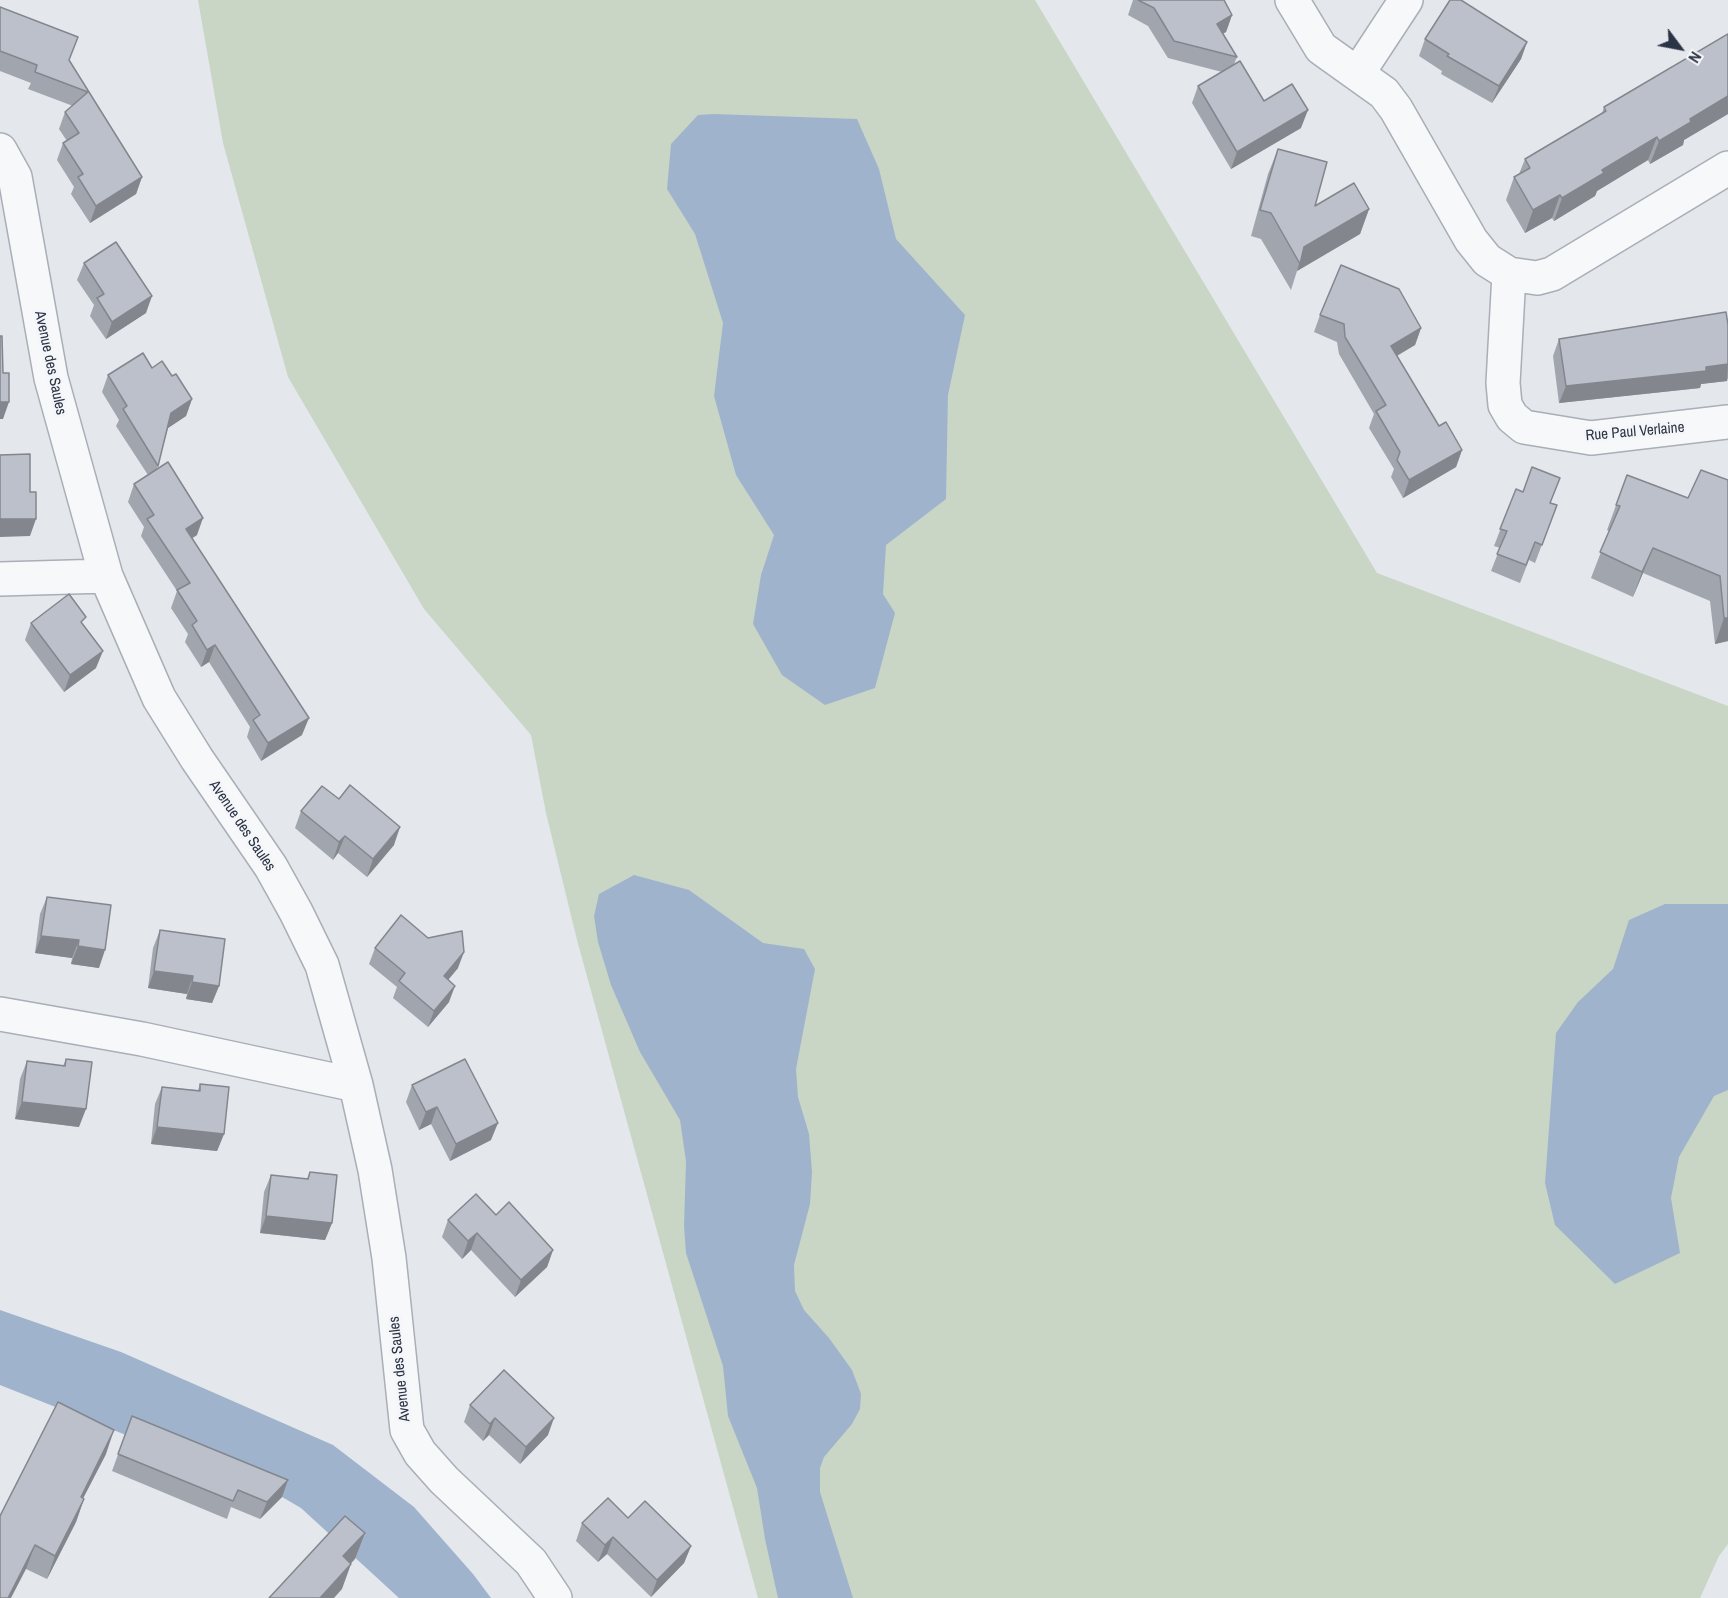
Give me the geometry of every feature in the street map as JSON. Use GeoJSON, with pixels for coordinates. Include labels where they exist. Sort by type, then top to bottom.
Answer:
{"type":"FeatureCollection","features":[{"type":"Feature","properties":{"kind":"street"},"geometry":{"type":"LineString","coordinates":[[1292,0],[1322,48],[1384,93],[1396,109],[1471,240],[1487,260],[1509,274],[1537,278],[1552,274],[1728,168]]}},
{"type":"Feature","properties":{"kind":"street"},"geometry":{"type":"LineString","coordinates":[[1358,73],[1406,0]]}},
{"type":"Feature","properties":{"kind":"street","name":"Avenue des Saules"},"geometry":{"type":"LineString","coordinates":[[0,150],[15,177],[51,378],[106,576],[159,698],[197,759],[271,867],[322,965],[356,1084],[375,1170],[389,1258],[407,1430],[420,1453],[444,1480],[531,1562],[555,1598]]}},
{"type":"Feature","properties":{"kind":"street","name":"Rue Paul Verlaine"},"geometry":{"type":"LineString","coordinates":[[1509,274],[1503,383],[1505,405],[1512,417],[1524,427],[1592,438],[1728,422]]}},
{"type":"Feature","properties":{"kind":"street"},"geometry":{"type":"LineString","coordinates":[[0,579],[106,576]]}},
{"type":"Feature","properties":{"kind":"street"},"geometry":{"type":"LineString","coordinates":[[0,1014],[142,1039],[356,1084]]}},
{"type":"Feature","properties":{"kind":"green space"},"geometry":{"type":"Polygon","coordinates":[[[198,0],[1035,0],[1377,573],[1728,706],[1728,1544],[1719,1556],[1700,1598],[758,1598],[577,940],[546,813],[531,735],[424,609],[288,377],[223,143],[198,0]]]}},
{"type":"Feature","properties":{"kind":"water"},"geometry":{"type":"Polygon","coordinates":[[[698,115],[857,119],[879,169],[896,239],[965,315],[948,395],[946,499],[886,545],[883,594],[895,613],[875,688],[825,705],[782,675],[753,624],[761,575],[774,535],[736,475],[714,396],[723,323],[695,234],[667,189],[671,144],[698,115]]]}},
{"type":"Feature","properties":{"kind":"water"},"geometry":{"type":"Polygon","coordinates":[[[634,875],[689,890],[763,943],[804,949],[815,969],[796,1069],[798,1097],[809,1134],[812,1172],[810,1204],[794,1265],[795,1291],[804,1310],[829,1338],[852,1370],[861,1394],[860,1409],[852,1424],[824,1457],[820,1468],[820,1492],[853,1598],[778,1598],[757,1488],[728,1416],[723,1366],[686,1253],[684,1226],[686,1161],[680,1120],[640,1052],[611,985],[598,942],[594,916],[599,894],[634,875]]]}},
{"type":"Feature","properties":{"kind":"water"},"geometry":{"type":"Polygon","coordinates":[[[1665,904],[1728,904],[1728,1090],[1714,1096],[1679,1157],[1671,1198],[1680,1253],[1615,1284],[1555,1225],[1545,1183],[1556,1033],[1578,1002],[1613,969],[1629,920],[1665,904]]]}},
{"type":"Feature","properties":{"kind":"water"},"geometry":{"type":"Polygon","coordinates":[[[0,1310],[121,1352],[333,1445],[414,1507],[491,1598],[399,1598],[301,1508],[282,1497],[0,1385],[0,1310]]]}},
{"type":"Feature","properties":{"kind":"building"},"geometry":{"type":"Polygon","coordinates":[[[1138,0],[1224,0],[1232,15],[1217,24],[1237,57],[1174,41],[1154,8],[1138,0]]]}},
{"type":"Feature","properties":{"kind":"building"},"geometry":{"type":"Polygon","coordinates":[[[1450,0],[1461,0],[1527,42],[1499,86],[1447,56],[1449,54],[1425,39],[1450,0]]]}},
{"type":"Feature","properties":{"kind":"building"},"geometry":{"type":"Polygon","coordinates":[[[0,7],[78,37],[69,60],[142,177],[96,206],[78,177],[83,174],[63,143],[79,133],[65,112],[88,92],[35,72],[37,65],[0,51],[0,7]]]}},
{"type":"Feature","properties":{"kind":"building"},"geometry":{"type":"Polygon","coordinates":[[[1728,34],[1728,96],[1659,141],[1657,137],[1602,170],[1604,173],[1562,198],[1560,195],[1533,210],[1514,177],[1530,168],[1525,159],[1606,111],[1604,107],[1728,34]]]}},
{"type":"Feature","properties":{"kind":"building"},"geometry":{"type":"Polygon","coordinates":[[[1240,61],[1264,101],[1292,84],[1308,110],[1237,152],[1198,86],[1240,61]]]}},
{"type":"Feature","properties":{"kind":"building"},"geometry":{"type":"Polygon","coordinates":[[[1278,149],[1327,162],[1315,206],[1354,183],[1369,209],[1304,247],[1300,264],[1271,213],[1260,210],[1278,149]]]}},
{"type":"Feature","properties":{"kind":"building"},"geometry":{"type":"Polygon","coordinates":[[[116,242],[152,296],[112,322],[97,298],[104,294],[84,263],[116,242]]]}},
{"type":"Feature","properties":{"kind":"building"},"geometry":{"type":"Polygon","coordinates":[[[1341,265],[1399,289],[1421,328],[1391,346],[1439,426],[1446,422],[1462,450],[1409,480],[1397,460],[1400,452],[1376,411],[1386,405],[1345,337],[1344,324],[1320,315],[1341,265]]]}},
{"type":"Feature","properties":{"kind":"building"},"geometry":{"type":"Polygon","coordinates":[[[1726,312],[1728,364],[1706,367],[1706,371],[1566,386],[1559,339],[1726,312]]]}},
{"type":"Feature","properties":{"kind":"building"},"geometry":{"type":"Polygon","coordinates":[[[0,336],[2,336],[3,373],[9,373],[9,402],[0,402],[0,336]]]}},
{"type":"Feature","properties":{"kind":"building"},"geometry":{"type":"Polygon","coordinates":[[[143,353],[152,368],[162,361],[172,376],[176,374],[192,399],[171,413],[158,466],[123,409],[127,406],[108,375],[143,353]]]}},
{"type":"Feature","properties":{"kind":"building"},"geometry":{"type":"Polygon","coordinates":[[[30,454],[30,492],[36,492],[36,519],[0,519],[0,455],[30,454]]]}},
{"type":"Feature","properties":{"kind":"building"},"geometry":{"type":"Polygon","coordinates":[[[168,462],[203,518],[186,529],[309,718],[268,743],[253,720],[260,715],[215,645],[207,650],[192,625],[197,621],[177,590],[190,583],[147,519],[154,515],[134,484],[168,462]]]}},
{"type":"Feature","properties":{"kind":"building"},"geometry":{"type":"Polygon","coordinates":[[[1532,467],[1560,478],[1550,503],[1557,505],[1542,545],[1535,542],[1526,565],[1497,554],[1507,531],[1500,529],[1516,489],[1523,492],[1532,467]]]}},
{"type":"Feature","properties":{"kind":"building"},"geometry":{"type":"Polygon","coordinates":[[[1701,470],[1728,480],[1728,618],[1724,618],[1720,576],[1653,548],[1642,572],[1600,552],[1620,506],[1616,505],[1627,475],[1688,498],[1701,470]]]}},
{"type":"Feature","properties":{"kind":"building"},"geometry":{"type":"Polygon","coordinates":[[[69,594],[86,617],[81,622],[103,651],[70,675],[31,623],[69,594]]]}},
{"type":"Feature","properties":{"kind":"building"},"geometry":{"type":"Polygon","coordinates":[[[350,785],[400,827],[373,859],[345,836],[339,842],[301,811],[322,786],[339,799],[350,785]]]}},
{"type":"Feature","properties":{"kind":"building"},"geometry":{"type":"Polygon","coordinates":[[[47,897],[111,905],[105,950],[78,946],[79,940],[41,936],[47,897]]]}},
{"type":"Feature","properties":{"kind":"building"},"geometry":{"type":"Polygon","coordinates":[[[401,915],[428,938],[462,931],[464,952],[444,976],[455,986],[434,1011],[399,981],[405,973],[375,948],[401,915]]]}},
{"type":"Feature","properties":{"kind":"building"},"geometry":{"type":"Polygon","coordinates":[[[160,930],[225,939],[219,986],[192,982],[193,976],[154,971],[160,930]]]}},
{"type":"Feature","properties":{"kind":"building"},"geometry":{"type":"Polygon","coordinates":[[[66,1059],[92,1062],[86,1109],[22,1102],[27,1061],[65,1066],[66,1059]]]}},
{"type":"Feature","properties":{"kind":"building"},"geometry":{"type":"Polygon","coordinates":[[[465,1059],[498,1123],[456,1144],[437,1107],[426,1112],[412,1085],[465,1059]]]}},
{"type":"Feature","properties":{"kind":"building"},"geometry":{"type":"Polygon","coordinates":[[[200,1084],[229,1087],[224,1134],[157,1127],[162,1087],[200,1091],[200,1084]]]}},
{"type":"Feature","properties":{"kind":"building"},"geometry":{"type":"Polygon","coordinates":[[[310,1172],[337,1175],[332,1223],[266,1216],[271,1175],[308,1179],[310,1172]]]}},
{"type":"Feature","properties":{"kind":"building"},"geometry":{"type":"Polygon","coordinates":[[[476,1194],[496,1215],[509,1202],[553,1250],[521,1280],[477,1233],[468,1241],[448,1220],[476,1194]]]}},
{"type":"Feature","properties":{"kind":"building"},"geometry":{"type":"Polygon","coordinates":[[[504,1370],[554,1418],[526,1447],[495,1418],[490,1424],[470,1405],[504,1370]]]}},
{"type":"Feature","properties":{"kind":"building"},"geometry":{"type":"Polygon","coordinates":[[[58,1402],[114,1430],[81,1497],[84,1499],[55,1556],[35,1545],[8,1598],[0,1598],[0,1516],[58,1402]]]}},
{"type":"Feature","properties":{"kind":"building"},"geometry":{"type":"Polygon","coordinates":[[[132,1416],[288,1480],[267,1502],[238,1490],[233,1501],[118,1454],[132,1416]]]}},
{"type":"Feature","properties":{"kind":"building"},"geometry":{"type":"Polygon","coordinates":[[[608,1498],[628,1518],[645,1501],[691,1546],[657,1580],[613,1537],[605,1545],[582,1523],[608,1498]]]}},
{"type":"Feature","properties":{"kind":"building"},"geometry":{"type":"Polygon","coordinates":[[[345,1516],[365,1533],[343,1556],[351,1564],[320,1598],[269,1598],[345,1516]]]}}]}
